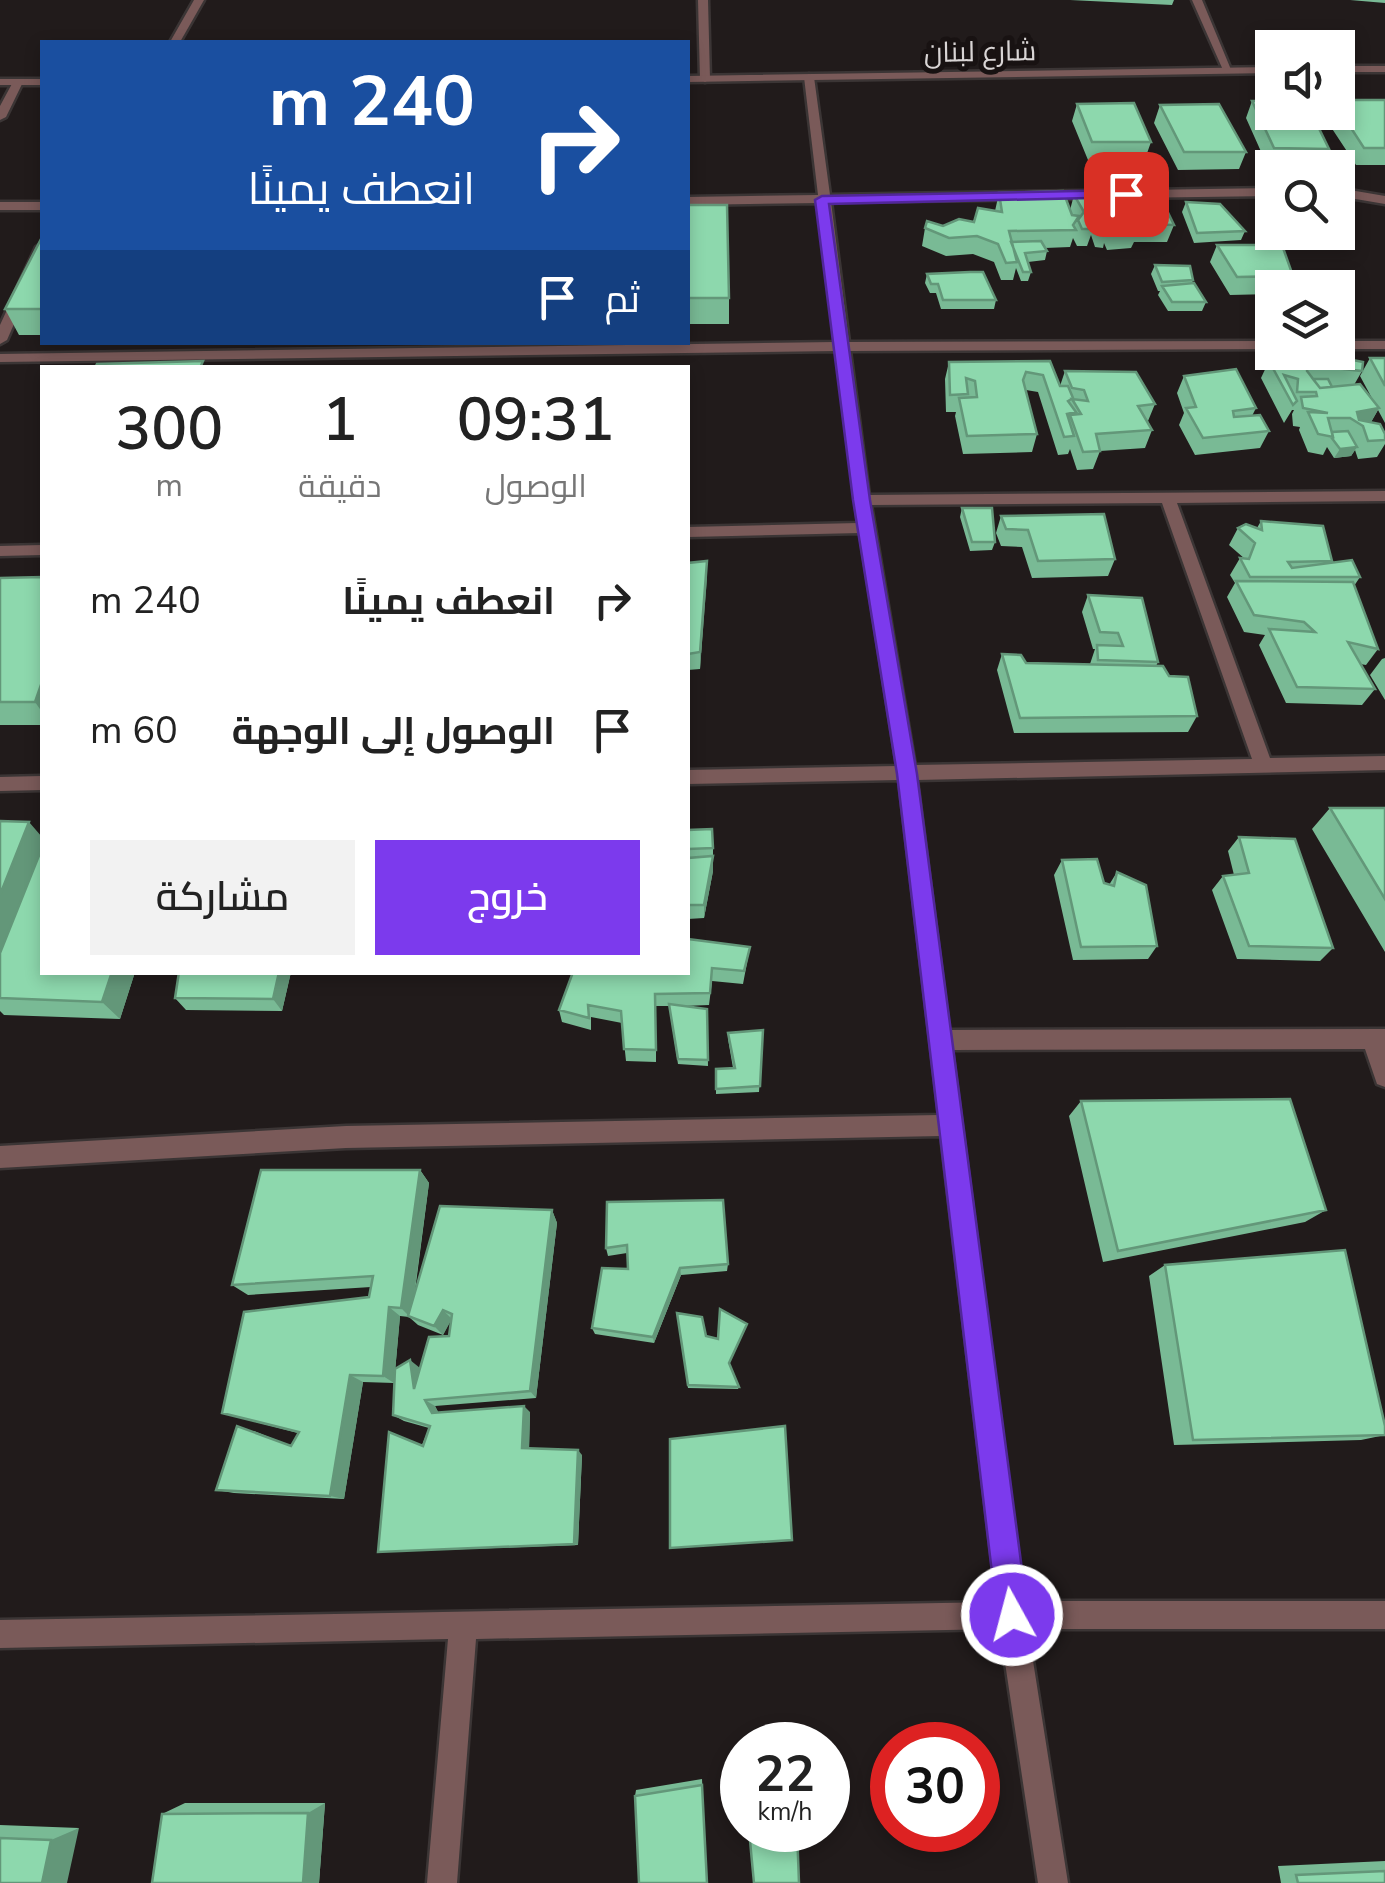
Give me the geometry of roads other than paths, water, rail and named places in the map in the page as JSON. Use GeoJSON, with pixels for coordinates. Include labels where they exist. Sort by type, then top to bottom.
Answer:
{"type":"FeatureCollection","features":[{"type":"Feature","properties":{"kind":"street"},"geometry":{"type":"LineString","coordinates":[[176,40],[199,0]]}},
{"type":"Feature","properties":{"kind":"street"},"geometry":{"type":"LineString","coordinates":[[703,0],[704,79]]}},
{"type":"Feature","properties":{"kind":"street"},"geometry":{"type":"LineString","coordinates":[[1198,0],[1228,70]]}},
{"type":"Feature","properties":{"kind":"street"},"geometry":{"type":"LineString","coordinates":[[1355,69],[1385,69]]}},
{"type":"Feature","properties":{"kind":"street","name":"شارع لبنان"},"geometry":{"type":"LineString","coordinates":[[690,79],[1255,70]]}},
{"type":"Feature","properties":{"kind":"street"},"geometry":{"type":"LineString","coordinates":[[808,77],[862,500],[907,774],[1012,1615],[1053,1883]]}},
{"type":"Feature","properties":{"kind":"street"},"geometry":{"type":"LineString","coordinates":[[0,82],[40,82]]}},
{"type":"Feature","properties":{"kind":"street"},"geometry":{"type":"LineString","coordinates":[[0,116],[18,82]]}},
{"type":"Feature","properties":{"kind":"street"},"geometry":{"type":"LineString","coordinates":[[690,201],[1255,192]]}},
{"type":"Feature","properties":{"kind":"street"},"geometry":{"type":"LineString","coordinates":[[1355,195],[1385,200]]}},
{"type":"Feature","properties":{"kind":"street"},"geometry":{"type":"LineString","coordinates":[[0,206],[40,206]]}},
{"type":"Feature","properties":{"kind":"street"},"geometry":{"type":"LineString","coordinates":[[0,340],[40,251]]}},
{"type":"Feature","properties":{"kind":"street"},"geometry":{"type":"LineString","coordinates":[[0,358],[567,349],[1255,345]]}},
{"type":"Feature","properties":{"kind":"street"},"geometry":{"type":"LineString","coordinates":[[1355,345],[1385,345]]}},
{"type":"Feature","properties":{"kind":"street"},"geometry":{"type":"LineString","coordinates":[[566,365],[567,349]]}},
{"type":"Feature","properties":{"kind":"street"},"geometry":{"type":"LineString","coordinates":[[862,500],[1169,501],[1385,496]]}},
{"type":"Feature","properties":{"kind":"street"},"geometry":{"type":"LineString","coordinates":[[1169,501],[1264,763]]}},
{"type":"Feature","properties":{"kind":"street"},"geometry":{"type":"LineString","coordinates":[[690,532],[866,528]]}},
{"type":"Feature","properties":{"kind":"street"},"geometry":{"type":"LineString","coordinates":[[0,573],[5,551],[40,550]]}},
{"type":"Feature","properties":{"kind":"street"},"geometry":{"type":"LineString","coordinates":[[690,777],[1385,763]]}},
{"type":"Feature","properties":{"kind":"street"},"geometry":{"type":"LineString","coordinates":[[0,784],[40,784]]}},
{"type":"Feature","properties":{"kind":"street"},"geometry":{"type":"LineString","coordinates":[[940,1040],[1378,1039],[1385,1077]]}},
{"type":"Feature","properties":{"kind":"street"},"geometry":{"type":"LineString","coordinates":[[0,1156],[346,1137],[950,1126]]}},
{"type":"Feature","properties":{"kind":"street"},"geometry":{"type":"LineString","coordinates":[[0,1634],[1012,1615],[1385,1615]]}},
{"type":"Feature","properties":{"kind":"street"},"geometry":{"type":"LineString","coordinates":[[442,1883],[463,1626]]}}]}
